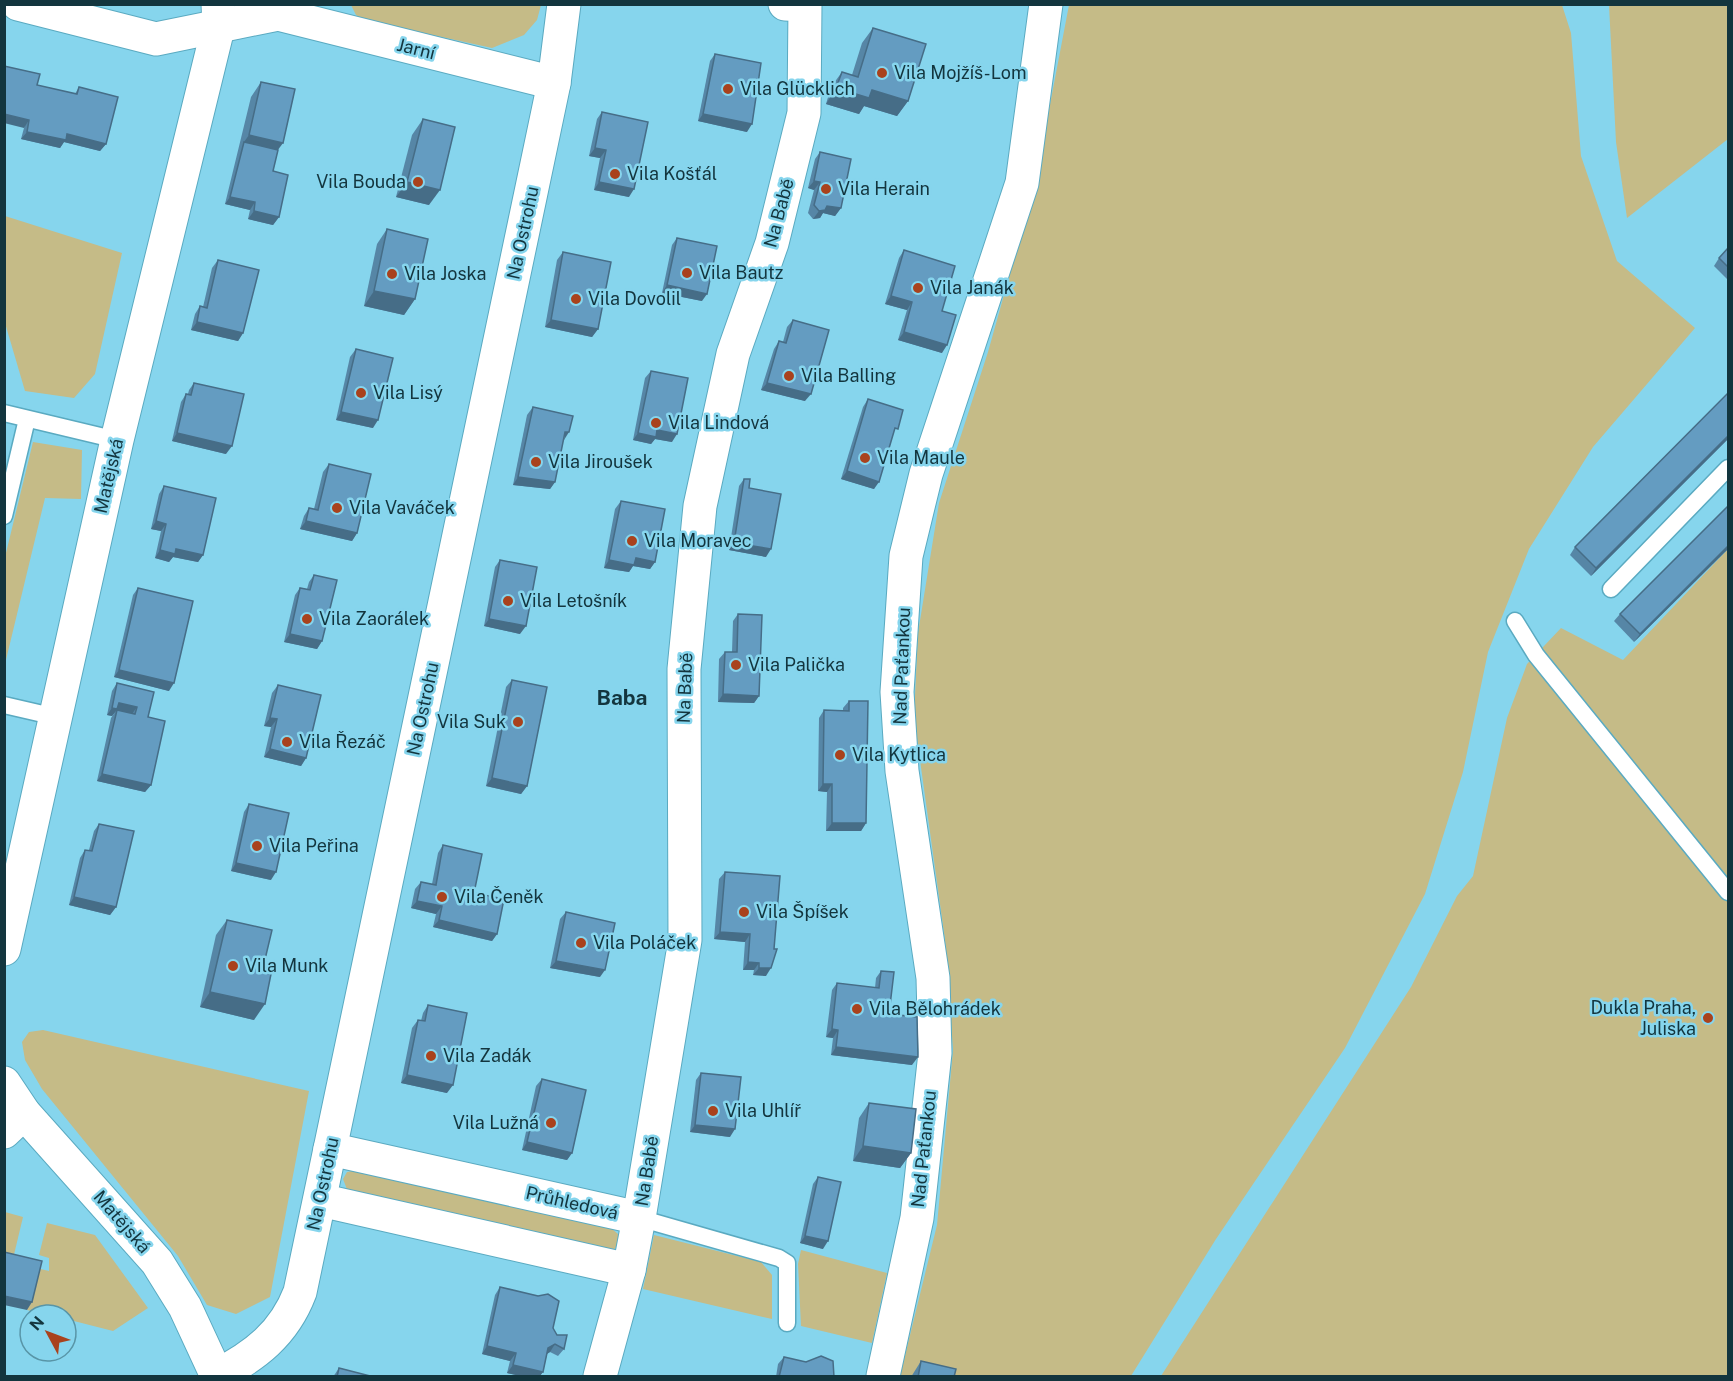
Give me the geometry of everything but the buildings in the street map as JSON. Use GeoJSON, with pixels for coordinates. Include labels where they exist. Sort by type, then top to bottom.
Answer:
{"type":"FeatureCollection","features":[{"type":"Feature","properties":{"kind":"street","name":"Jarní"},"geometry":{"type":"LineString","coordinates":[[18,4],[156,39],[219,14],[287,9],[554,83]]}},
{"type":"Feature","properties":{"kind":"street","name":"Na Ostrohu"},"geometry":{"type":"LineString","coordinates":[[217,1376],[260,1351],[294,1308],[300,1292],[554,83],[564,4]]}},
{"type":"Feature","properties":{"kind":"street"},"geometry":{"type":"LineString","coordinates":[[785,4],[805,5]]}},
{"type":"Feature","properties":{"kind":"street","name":"Nad Paťankou"},"geometry":{"type":"LineString","coordinates":[[883,1377],[917,1218],[935,1053],[933,978],[902,771],[897,692],[906,555],[926,474],[1022,183],[1046,4]]}},
{"type":"Feature","properties":{"kind":"street","name":"Na Babě"},"geometry":{"type":"LineString","coordinates":[[600,1377],[629,1270],[685,940],[684,669],[700,506],[733,354],[772,243],[804,113],[805,5]]}},
{"type":"Feature","properties":{"kind":"street","name":"Matějská"},"geometry":{"type":"LineString","coordinates":[[4,949],[117,440],[219,14]]}},
{"type":"Feature","properties":{"kind":"street","name":"Matějská"},"geometry":{"type":"LineString","coordinates":[[4,1083],[14,1123],[157,1262],[185,1307],[217,1376]]}},
{"type":"Feature","properties":{"kind":"street","name":"Průhledová"},"geometry":{"type":"LineString","coordinates":[[330,1149],[639,1218]]}},
{"type":"Feature","properties":{"kind":"street"},"geometry":{"type":"LineString","coordinates":[[320,1200],[629,1270]]}},
{"type":"Feature","properties":{"kind":"lane"},"geometry":{"type":"LineString","coordinates":[[4,413],[117,440]]}},
{"type":"Feature","properties":{"kind":"lane"},"geometry":{"type":"LineString","coordinates":[[4,516],[27,419]]}},
{"type":"Feature","properties":{"kind":"lane"},"geometry":{"type":"LineString","coordinates":[[1611,589],[1728,468]]}},
{"type":"Feature","properties":{"kind":"lane"},"geometry":{"type":"LineString","coordinates":[[1515,621],[1536,655],[1728,892]]}},
{"type":"Feature","properties":{"kind":"lane"},"geometry":{"type":"LineString","coordinates":[[4,705],[56,717]]}},
{"type":"Feature","properties":{"kind":"lane","name":"Průhledová"},"geometry":{"type":"LineString","coordinates":[[639,1218],[779,1258],[787,1263],[787,1323]]}},
{"type":"Feature","properties":{"kind":"shaded area"},"geometry":{"type":"Polygon","coordinates":[[[351,5],[541,5],[537,20],[524,35],[492,48],[364,20],[356,15],[351,5]]]}},
{"type":"Feature","properties":{"kind":"shaded area"},"geometry":{"type":"Polygon","coordinates":[[[1069,5],[1562,5],[1571,33],[1581,156],[1617,261],[1695,328],[1593,447],[1529,549],[1488,652],[1463,772],[1425,894],[1345,1048],[1216,1239],[1131,1376],[900,1376],[937,1225],[953,1050],[945,940],[914,717],[918,633],[939,503],[988,352],[1034,188],[1069,5]]]}},
{"type":"Feature","properties":{"kind":"shaded area"},"geometry":{"type":"Polygon","coordinates":[[[1609,5],[1728,5],[1728,139],[1627,218],[1616,142],[1609,5]]]}},
{"type":"Feature","properties":{"kind":"shaded area"},"geometry":{"type":"Polygon","coordinates":[[[5,216],[122,253],[95,374],[74,398],[25,391],[5,323],[5,216]]]}},
{"type":"Feature","properties":{"kind":"shaded area"},"geometry":{"type":"Polygon","coordinates":[[[33,442],[82,450],[81,499],[45,498],[5,664],[5,557],[33,442]]]}},
{"type":"Feature","properties":{"kind":"shaded area"},"geometry":{"type":"Polygon","coordinates":[[[1728,549],[1728,1376],[1161,1376],[1411,987],[1457,896],[1473,876],[1507,718],[1527,664],[1561,628],[1623,660],[1728,549]]]}},
{"type":"Feature","properties":{"kind":"shaded area"},"geometry":{"type":"Polygon","coordinates":[[[43,1030],[309,1091],[270,1297],[236,1314],[207,1305],[178,1256],[42,1089],[25,1060],[22,1042],[29,1032],[43,1030]]]}},
{"type":"Feature","properties":{"kind":"shaded area"},"geometry":{"type":"Polygon","coordinates":[[[352,1171],[611,1228],[618,1234],[619,1241],[613,1252],[348,1192],[343,1179],[347,1172],[352,1171]]]}},
{"type":"Feature","properties":{"kind":"shaded area"},"geometry":{"type":"Polygon","coordinates":[[[5,1212],[23,1217],[12,1263],[5,1261],[5,1212]]]}},
{"type":"Feature","properties":{"kind":"shaded area"},"geometry":{"type":"Polygon","coordinates":[[[47,1223],[95,1235],[148,1308],[113,1331],[78,1322],[78,1303],[28,1303],[36,1268],[49,1271],[49,1258],[39,1255],[47,1223]]]}},
{"type":"Feature","properties":{"kind":"shaded area"},"geometry":{"type":"Polygon","coordinates":[[[654,1235],[761,1262],[772,1275],[772,1319],[643,1289],[654,1235]]]}},
{"type":"Feature","properties":{"kind":"shaded area"},"geometry":{"type":"Polygon","coordinates":[[[801,1250],[887,1273],[872,1343],[801,1326],[798,1264],[801,1250]]]}},
{"type":"Feature","properties":{"kind":"place","name":"Vila Mojžíš-Lom"},"geometry":{"type":"Point","coordinates":[882,73]}},
{"type":"Feature","properties":{"kind":"place","name":"Vila Glücklich"},"geometry":{"type":"Point","coordinates":[728,89]}},
{"type":"Feature","properties":{"kind":"place","name":"Vila Košťál"},"geometry":{"type":"Point","coordinates":[615,174]}},
{"type":"Feature","properties":{"kind":"place","name":"Vila Bouda"},"geometry":{"type":"Point","coordinates":[418,182]}},
{"type":"Feature","properties":{"kind":"place","name":"Vila Herain"},"geometry":{"type":"Point","coordinates":[826,189]}},
{"type":"Feature","properties":{"kind":"place","name":"Vila Bautz"},"geometry":{"type":"Point","coordinates":[687,273]}},
{"type":"Feature","properties":{"kind":"place","name":"Vila Joska"},"geometry":{"type":"Point","coordinates":[392,274]}},
{"type":"Feature","properties":{"kind":"place","name":"Vila Janák"},"geometry":{"type":"Point","coordinates":[918,288]}},
{"type":"Feature","properties":{"kind":"place","name":"Vila Dovolil"},"geometry":{"type":"Point","coordinates":[576,299]}},
{"type":"Feature","properties":{"kind":"place","name":"Vila Balling"},"geometry":{"type":"Point","coordinates":[789,376]}},
{"type":"Feature","properties":{"kind":"place","name":"Vila Lisý"},"geometry":{"type":"Point","coordinates":[361,393]}},
{"type":"Feature","properties":{"kind":"place","name":"Vila Lindová"},"geometry":{"type":"Point","coordinates":[656,423]}},
{"type":"Feature","properties":{"kind":"place","name":"Vila Maule"},"geometry":{"type":"Point","coordinates":[865,458]}},
{"type":"Feature","properties":{"kind":"place","name":"Vila Jiroušek"},"geometry":{"type":"Point","coordinates":[536,462]}},
{"type":"Feature","properties":{"kind":"place","name":"Vila Vaváček"},"geometry":{"type":"Point","coordinates":[337,508]}},
{"type":"Feature","properties":{"kind":"place","name":"Vila Moravec"},"geometry":{"type":"Point","coordinates":[632,541]}},
{"type":"Feature","properties":{"kind":"place","name":"Vila Letošník"},"geometry":{"type":"Point","coordinates":[508,601]}},
{"type":"Feature","properties":{"kind":"place","name":"Vila Zaorálek"},"geometry":{"type":"Point","coordinates":[307,619]}},
{"type":"Feature","properties":{"kind":"place","name":"Vila Palička"},"geometry":{"type":"Point","coordinates":[736,665]}},
{"type":"Feature","properties":{"kind":"place","name":"Vila Suk"},"geometry":{"type":"Point","coordinates":[518,722]}},
{"type":"Feature","properties":{"kind":"place","name":"Vila Řezáč"},"geometry":{"type":"Point","coordinates":[287,742]}},
{"type":"Feature","properties":{"kind":"place","name":"Vila Kytlica"},"geometry":{"type":"Point","coordinates":[840,755]}},
{"type":"Feature","properties":{"kind":"place","name":"Vila Peřina"},"geometry":{"type":"Point","coordinates":[257,846]}},
{"type":"Feature","properties":{"kind":"place","name":"Vila Čeněk"},"geometry":{"type":"Point","coordinates":[442,897]}},
{"type":"Feature","properties":{"kind":"place","name":"Vila Špíšek"},"geometry":{"type":"Point","coordinates":[744,912]}},
{"type":"Feature","properties":{"kind":"place","name":"Vila Poláček"},"geometry":{"type":"Point","coordinates":[581,943]}},
{"type":"Feature","properties":{"kind":"place","name":"Vila Munk"},"geometry":{"type":"Point","coordinates":[233,966]}},
{"type":"Feature","properties":{"kind":"place","name":"Vila Bělohrádek"},"geometry":{"type":"Point","coordinates":[857,1009]}},
{"type":"Feature","properties":{"kind":"place","name":"Dukla Praha, Juliska"},"geometry":{"type":"Point","coordinates":[1708,1018]}},
{"type":"Feature","properties":{"kind":"place","name":"Vila Zadák"},"geometry":{"type":"Point","coordinates":[431,1056]}},
{"type":"Feature","properties":{"kind":"place","name":"Vila Uhlíř"},"geometry":{"type":"Point","coordinates":[713,1111]}},
{"type":"Feature","properties":{"kind":"place","name":"Vila Lužná"},"geometry":{"type":"Point","coordinates":[551,1123]}},
{"type":"Feature","properties":{"kind":"district","name":"Baba"},"geometry":{"type":"Point","coordinates":[622,698]}}]}
